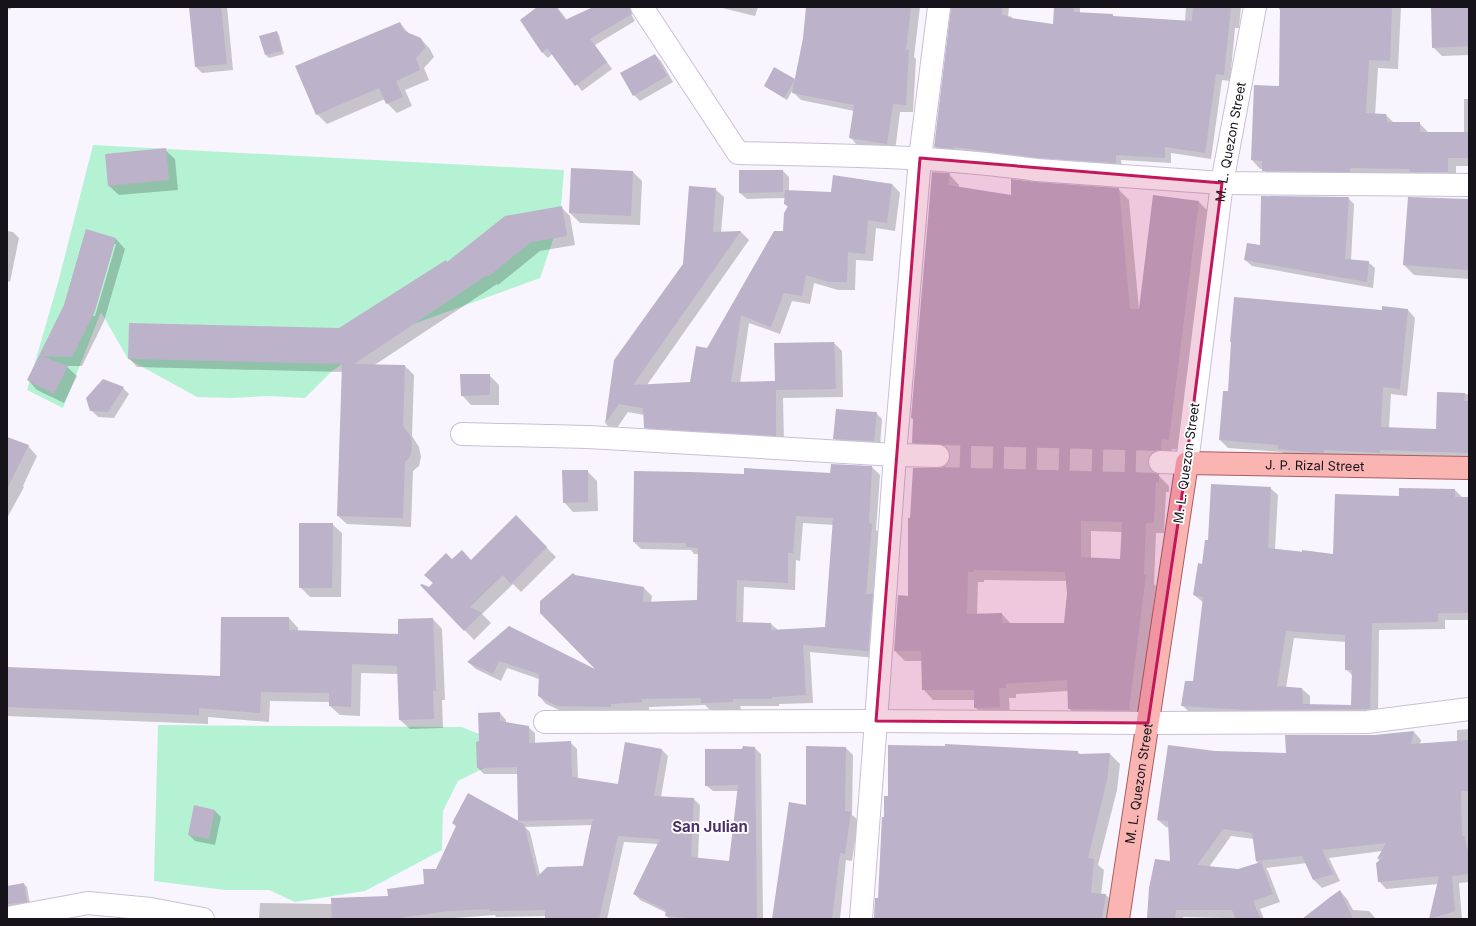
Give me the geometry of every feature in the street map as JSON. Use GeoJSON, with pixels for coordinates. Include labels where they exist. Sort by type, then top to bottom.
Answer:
{"type":"FeatureCollection","features":[{"type":"Feature","properties":{"kind":"main road","name":"J. P. Rizal Street"},"geometry":{"type":"LineString","coordinates":[[1187,463],[1469,468]]}},
{"type":"Feature","properties":{"kind":"main road","name":"M. L. Quezon Street"},"geometry":{"type":"LineString","coordinates":[[1118,919],[1187,463]]}},
{"type":"Feature","properties":{"kind":"street"},"geometry":{"type":"LineString","coordinates":[[642,7],[738,153],[920,158],[1037,170],[1222,183],[1469,185]]}},
{"type":"Feature","properties":{"kind":"street"},"geometry":{"type":"LineString","coordinates":[[861,919],[895,455],[920,158],[938,7]]}},
{"type":"Feature","properties":{"kind":"street","name":"M. L. Quezon Street"},"geometry":{"type":"LineString","coordinates":[[1187,463],[1222,183],[1255,7]]}},
{"type":"Feature","properties":{"kind":"street"},"geometry":{"type":"LineString","coordinates":[[462,434],[588,437],[895,455],[938,456]]}},
{"type":"Feature","properties":{"kind":"street","name":"J. P. Rizal Street"},"geometry":{"type":"LineString","coordinates":[[1160,462],[1187,463]]}},
{"type":"Feature","properties":{"kind":"street"},"geometry":{"type":"LineString","coordinates":[[546,722],[1367,722],[1469,709]]}},
{"type":"Feature","properties":{"kind":"street"},"geometry":{"type":"LineString","coordinates":[[7,918],[88,903],[151,909],[191,918]]}},
{"type":"Feature","properties":{"kind":"highlighted area"},"geometry":{"type":"Polygon","coordinates":[[[920,158],[1222,183],[1181,503],[1148,723],[876,721],[920,158]]]}},
{"type":"Feature","properties":{"kind":"green space"},"geometry":{"type":"Polygon","coordinates":[[[93,145],[564,170],[560,219],[540,278],[386,334],[332,371],[305,398],[268,396],[232,398],[197,397],[128,359],[101,312],[63,408],[27,390],[59,279],[93,145]]]}},
{"type":"Feature","properties":{"kind":"green space"},"geometry":{"type":"Polygon","coordinates":[[[158,725],[462,727],[486,737],[484,768],[458,781],[443,811],[442,850],[365,891],[295,902],[269,890],[225,890],[154,881],[158,725]]]}},
{"type":"Feature","properties":{"kind":"building"},"geometry":{"type":"Polygon","coordinates":[[[189,7],[221,7],[227,64],[195,67],[189,7]]]}},
{"type":"Feature","properties":{"kind":"building"},"geometry":{"type":"Polygon","coordinates":[[[537,7],[556,7],[565,20],[593,7],[630,7],[632,14],[590,39],[607,62],[575,86],[547,48],[542,53],[520,20],[537,7]]]}},
{"type":"Feature","properties":{"kind":"building"},"geometry":{"type":"Polygon","coordinates":[[[806,7],[911,7],[906,50],[909,50],[906,105],[893,104],[887,144],[849,138],[854,105],[792,93],[803,38],[806,7]]]}},
{"type":"Feature","properties":{"kind":"building"},"geometry":{"type":"Polygon","coordinates":[[[951,7],[1002,7],[1002,15],[1012,17],[1011,18],[1053,24],[1054,7],[1074,7],[1074,12],[1113,14],[1113,16],[1192,21],[1193,7],[1231,7],[1224,75],[1216,74],[1205,153],[1165,147],[1165,158],[1116,155],[1116,163],[1038,158],[954,147],[954,149],[934,147],[951,7]]]}},
{"type":"Feature","properties":{"kind":"building"},"geometry":{"type":"Polygon","coordinates":[[[1280,7],[1392,7],[1390,61],[1369,60],[1366,113],[1386,114],[1387,122],[1420,122],[1420,132],[1469,132],[1469,158],[1448,158],[1448,172],[1409,172],[1410,169],[1350,168],[1350,172],[1262,171],[1262,161],[1251,160],[1254,85],[1279,86],[1280,7]]]}},
{"type":"Feature","properties":{"kind":"building"},"geometry":{"type":"Polygon","coordinates":[[[1431,7],[1469,7],[1469,46],[1432,48],[1431,7]]]}},
{"type":"Feature","properties":{"kind":"building"},"geometry":{"type":"Polygon","coordinates":[[[400,22],[404,31],[421,38],[425,48],[416,58],[420,70],[396,81],[403,97],[386,104],[379,88],[316,115],[295,66],[400,22]]]}},
{"type":"Feature","properties":{"kind":"building"},"geometry":{"type":"Polygon","coordinates":[[[277,31],[282,51],[265,55],[259,36],[277,31]]]}},
{"type":"Feature","properties":{"kind":"building"},"geometry":{"type":"Polygon","coordinates":[[[655,54],[667,76],[633,96],[620,73],[655,54]]]}},
{"type":"Feature","properties":{"kind":"building"},"geometry":{"type":"Polygon","coordinates":[[[774,67],[795,79],[784,98],[764,86],[774,67]]]}},
{"type":"Feature","properties":{"kind":"building"},"geometry":{"type":"Polygon","coordinates":[[[166,148],[169,180],[108,186],[105,154],[166,148]]]}},
{"type":"Feature","properties":{"kind":"building"},"geometry":{"type":"Polygon","coordinates":[[[571,168],[633,171],[631,216],[569,213],[571,168]]]}},
{"type":"Feature","properties":{"kind":"building"},"geometry":{"type":"Polygon","coordinates":[[[739,170],[783,170],[783,192],[739,193],[739,170]]]}},
{"type":"Feature","properties":{"kind":"building"},"geometry":{"type":"Polygon","coordinates":[[[932,172],[950,173],[948,185],[1011,195],[1011,179],[1119,188],[1130,309],[1139,309],[1153,195],[1199,201],[1169,440],[1162,439],[1161,450],[1154,451],[1150,455],[1148,461],[1149,468],[1154,473],[1159,474],[1159,483],[1156,482],[1154,523],[1146,523],[1144,575],[1146,575],[1129,710],[1068,709],[1067,680],[1006,684],[1006,688],[999,688],[1000,707],[974,708],[974,690],[922,690],[921,651],[894,651],[898,595],[908,596],[908,518],[910,518],[913,468],[944,467],[948,463],[950,457],[949,450],[944,445],[912,443],[913,419],[911,418],[932,172]],[[1081,521],[1081,557],[1120,559],[1122,522],[1081,521]],[[974,570],[974,572],[968,572],[967,614],[1002,613],[1002,623],[1064,623],[1067,593],[1065,572],[974,570]]]}},
{"type":"Feature","properties":{"kind":"building"},"geometry":{"type":"Polygon","coordinates":[[[833,175],[892,184],[887,223],[868,220],[865,254],[848,252],[847,282],[829,282],[806,275],[802,296],[784,293],[771,327],[741,315],[731,382],[775,381],[774,343],[834,342],[836,389],[776,390],[776,436],[644,428],[643,408],[619,404],[605,424],[614,360],[683,264],[689,186],[716,188],[713,232],[741,231],[633,385],[690,382],[696,346],[707,348],[774,231],[783,231],[784,213],[788,206],[784,204],[785,190],[831,192],[833,175]]]}},
{"type":"Feature","properties":{"kind":"building"},"geometry":{"type":"Polygon","coordinates":[[[1261,196],[1349,197],[1345,259],[1369,261],[1367,282],[1244,260],[1247,243],[1260,245],[1261,196]]]}},
{"type":"Feature","properties":{"kind":"building"},"geometry":{"type":"Polygon","coordinates":[[[1408,197],[1469,199],[1469,270],[1403,265],[1408,197]]]}},
{"type":"Feature","properties":{"kind":"building"},"geometry":{"type":"Polygon","coordinates":[[[562,206],[567,236],[531,242],[488,277],[487,275],[354,364],[405,365],[403,426],[411,437],[412,448],[410,457],[405,462],[403,518],[337,516],[342,364],[128,359],[129,323],[339,328],[446,260],[447,262],[505,216],[562,206]]]}},
{"type":"Feature","properties":{"kind":"building"},"geometry":{"type":"Polygon","coordinates":[[[86,229],[116,238],[95,311],[72,357],[42,356],[68,366],[54,394],[27,380],[64,305],[86,229]]]}},
{"type":"Feature","properties":{"kind":"building"},"geometry":{"type":"Polygon","coordinates":[[[1234,297],[1382,310],[1382,306],[1408,309],[1400,389],[1383,387],[1381,427],[1436,429],[1437,392],[1465,393],[1464,401],[1469,401],[1469,453],[1380,450],[1380,453],[1324,450],[1324,453],[1314,453],[1278,449],[1278,445],[1219,440],[1223,391],[1228,391],[1234,297]]]}},
{"type":"Feature","properties":{"kind":"building"},"geometry":{"type":"Polygon","coordinates":[[[460,374],[490,374],[490,395],[461,396],[460,374]]]}},
{"type":"Feature","properties":{"kind":"building"},"geometry":{"type":"Polygon","coordinates":[[[103,379],[124,387],[108,412],[90,411],[86,398],[103,379]]]}},
{"type":"Feature","properties":{"kind":"building"},"geometry":{"type":"Polygon","coordinates":[[[836,409],[877,412],[874,441],[833,439],[836,409]]]}},
{"type":"Feature","properties":{"kind":"building"},"geometry":{"type":"Polygon","coordinates":[[[7,437],[29,445],[7,489],[7,437]]]}},
{"type":"Feature","properties":{"kind":"building"},"geometry":{"type":"Polygon","coordinates":[[[831,464],[872,466],[869,523],[872,524],[866,594],[873,594],[868,651],[803,645],[806,695],[772,697],[772,699],[733,699],[733,702],[701,703],[701,698],[642,699],[642,702],[611,704],[611,707],[557,706],[538,696],[539,674],[499,661],[493,674],[467,662],[509,626],[595,669],[540,613],[540,601],[573,573],[575,575],[644,587],[643,602],[697,600],[698,548],[686,547],[686,543],[633,542],[634,471],[744,474],[744,468],[830,473],[831,464]],[[796,516],[793,553],[788,553],[788,583],[737,580],[736,622],[771,623],[771,630],[825,627],[833,518],[796,516]]]}},
{"type":"Feature","properties":{"kind":"building"},"geometry":{"type":"Polygon","coordinates":[[[562,470],[588,470],[588,502],[563,503],[562,470]]]}},
{"type":"Feature","properties":{"kind":"building"},"geometry":{"type":"Polygon","coordinates":[[[1211,484],[1271,487],[1268,548],[1333,554],[1335,494],[1399,496],[1399,488],[1455,489],[1455,497],[1469,497],[1469,613],[1438,613],[1438,622],[1372,623],[1370,709],[1246,710],[1181,706],[1185,681],[1193,681],[1203,597],[1193,595],[1198,563],[1202,564],[1205,540],[1208,540],[1211,484]],[[1286,631],[1277,686],[1302,688],[1303,704],[1351,705],[1352,670],[1345,670],[1345,635],[1286,631]]]}},
{"type":"Feature","properties":{"kind":"building"},"geometry":{"type":"Polygon","coordinates":[[[516,515],[547,547],[511,584],[503,575],[470,607],[482,613],[464,631],[420,585],[422,584],[429,587],[433,583],[424,575],[446,553],[452,559],[462,550],[471,560],[516,515]]]}},
{"type":"Feature","properties":{"kind":"building"},"geometry":{"type":"Polygon","coordinates":[[[299,523],[333,523],[332,588],[299,588],[299,523]]]}},
{"type":"Feature","properties":{"kind":"building"},"geometry":{"type":"Polygon","coordinates":[[[221,617],[289,617],[289,630],[398,634],[398,619],[433,618],[436,691],[433,691],[434,719],[399,720],[397,666],[352,664],[351,707],[329,706],[329,693],[261,692],[260,713],[199,708],[199,715],[7,707],[7,667],[220,676],[221,617]]]}},
{"type":"Feature","properties":{"kind":"building"},"geometry":{"type":"Polygon","coordinates":[[[500,712],[500,721],[529,726],[529,743],[571,741],[572,777],[618,784],[625,742],[662,749],[654,796],[694,798],[691,857],[729,861],[738,785],[705,786],[705,749],[742,749],[743,746],[755,747],[757,919],[698,919],[665,916],[666,910],[633,894],[660,839],[618,836],[599,919],[545,919],[545,910],[489,911],[489,909],[449,911],[391,919],[332,919],[331,898],[388,896],[387,889],[424,884],[423,869],[436,869],[456,826],[452,823],[468,793],[518,821],[517,767],[477,768],[476,742],[479,741],[478,713],[500,712]],[[595,819],[519,821],[524,824],[537,877],[547,867],[583,866],[592,822],[595,819]]]}},
{"type":"Feature","properties":{"kind":"building"},"geometry":{"type":"Polygon","coordinates":[[[1414,731],[1411,744],[1469,740],[1469,791],[1461,791],[1462,836],[1465,836],[1467,849],[1469,848],[1469,874],[1452,876],[1455,911],[1429,919],[1439,876],[1378,882],[1376,863],[1385,856],[1377,859],[1386,843],[1322,850],[1333,874],[1313,880],[1302,856],[1256,861],[1252,833],[1223,829],[1197,865],[1238,869],[1261,862],[1273,894],[1253,901],[1261,919],[1236,919],[1232,910],[1176,910],[1175,919],[1147,919],[1149,888],[1155,859],[1170,861],[1168,821],[1157,820],[1168,745],[1215,751],[1286,753],[1285,735],[1374,735],[1414,731]]]}},
{"type":"Feature","properties":{"kind":"building"},"geometry":{"type":"Polygon","coordinates":[[[945,744],[1078,751],[1078,754],[1110,753],[1107,780],[1088,858],[1094,859],[1091,893],[1106,894],[1102,919],[874,919],[875,898],[878,898],[882,817],[884,817],[884,796],[888,796],[888,745],[945,746],[945,744]]]}},
{"type":"Feature","properties":{"kind":"building"},"geometry":{"type":"Polygon","coordinates":[[[806,746],[846,747],[845,811],[851,812],[845,854],[840,853],[832,919],[772,919],[789,802],[806,805],[806,746]]]}},
{"type":"Feature","properties":{"kind":"building"},"geometry":{"type":"Polygon","coordinates":[[[194,805],[215,810],[209,839],[188,835],[194,805]]]}},
{"type":"Feature","properties":{"kind":"building"},"geometry":{"type":"Polygon","coordinates":[[[24,883],[27,902],[7,904],[7,886],[24,883]]]}},
{"type":"Feature","properties":{"kind":"building"},"geometry":{"type":"Polygon","coordinates":[[[1340,890],[1353,919],[1302,919],[1329,898],[1340,890]]]}},
{"type":"Feature","properties":{"kind":"tunnel"},"geometry":{"type":"LineString","coordinates":[[938,456],[1160,462]]}},
{"type":"Feature","properties":{"kind":"district","name":"San Julian"},"geometry":{"type":"Point","coordinates":[710,827]}}]}
